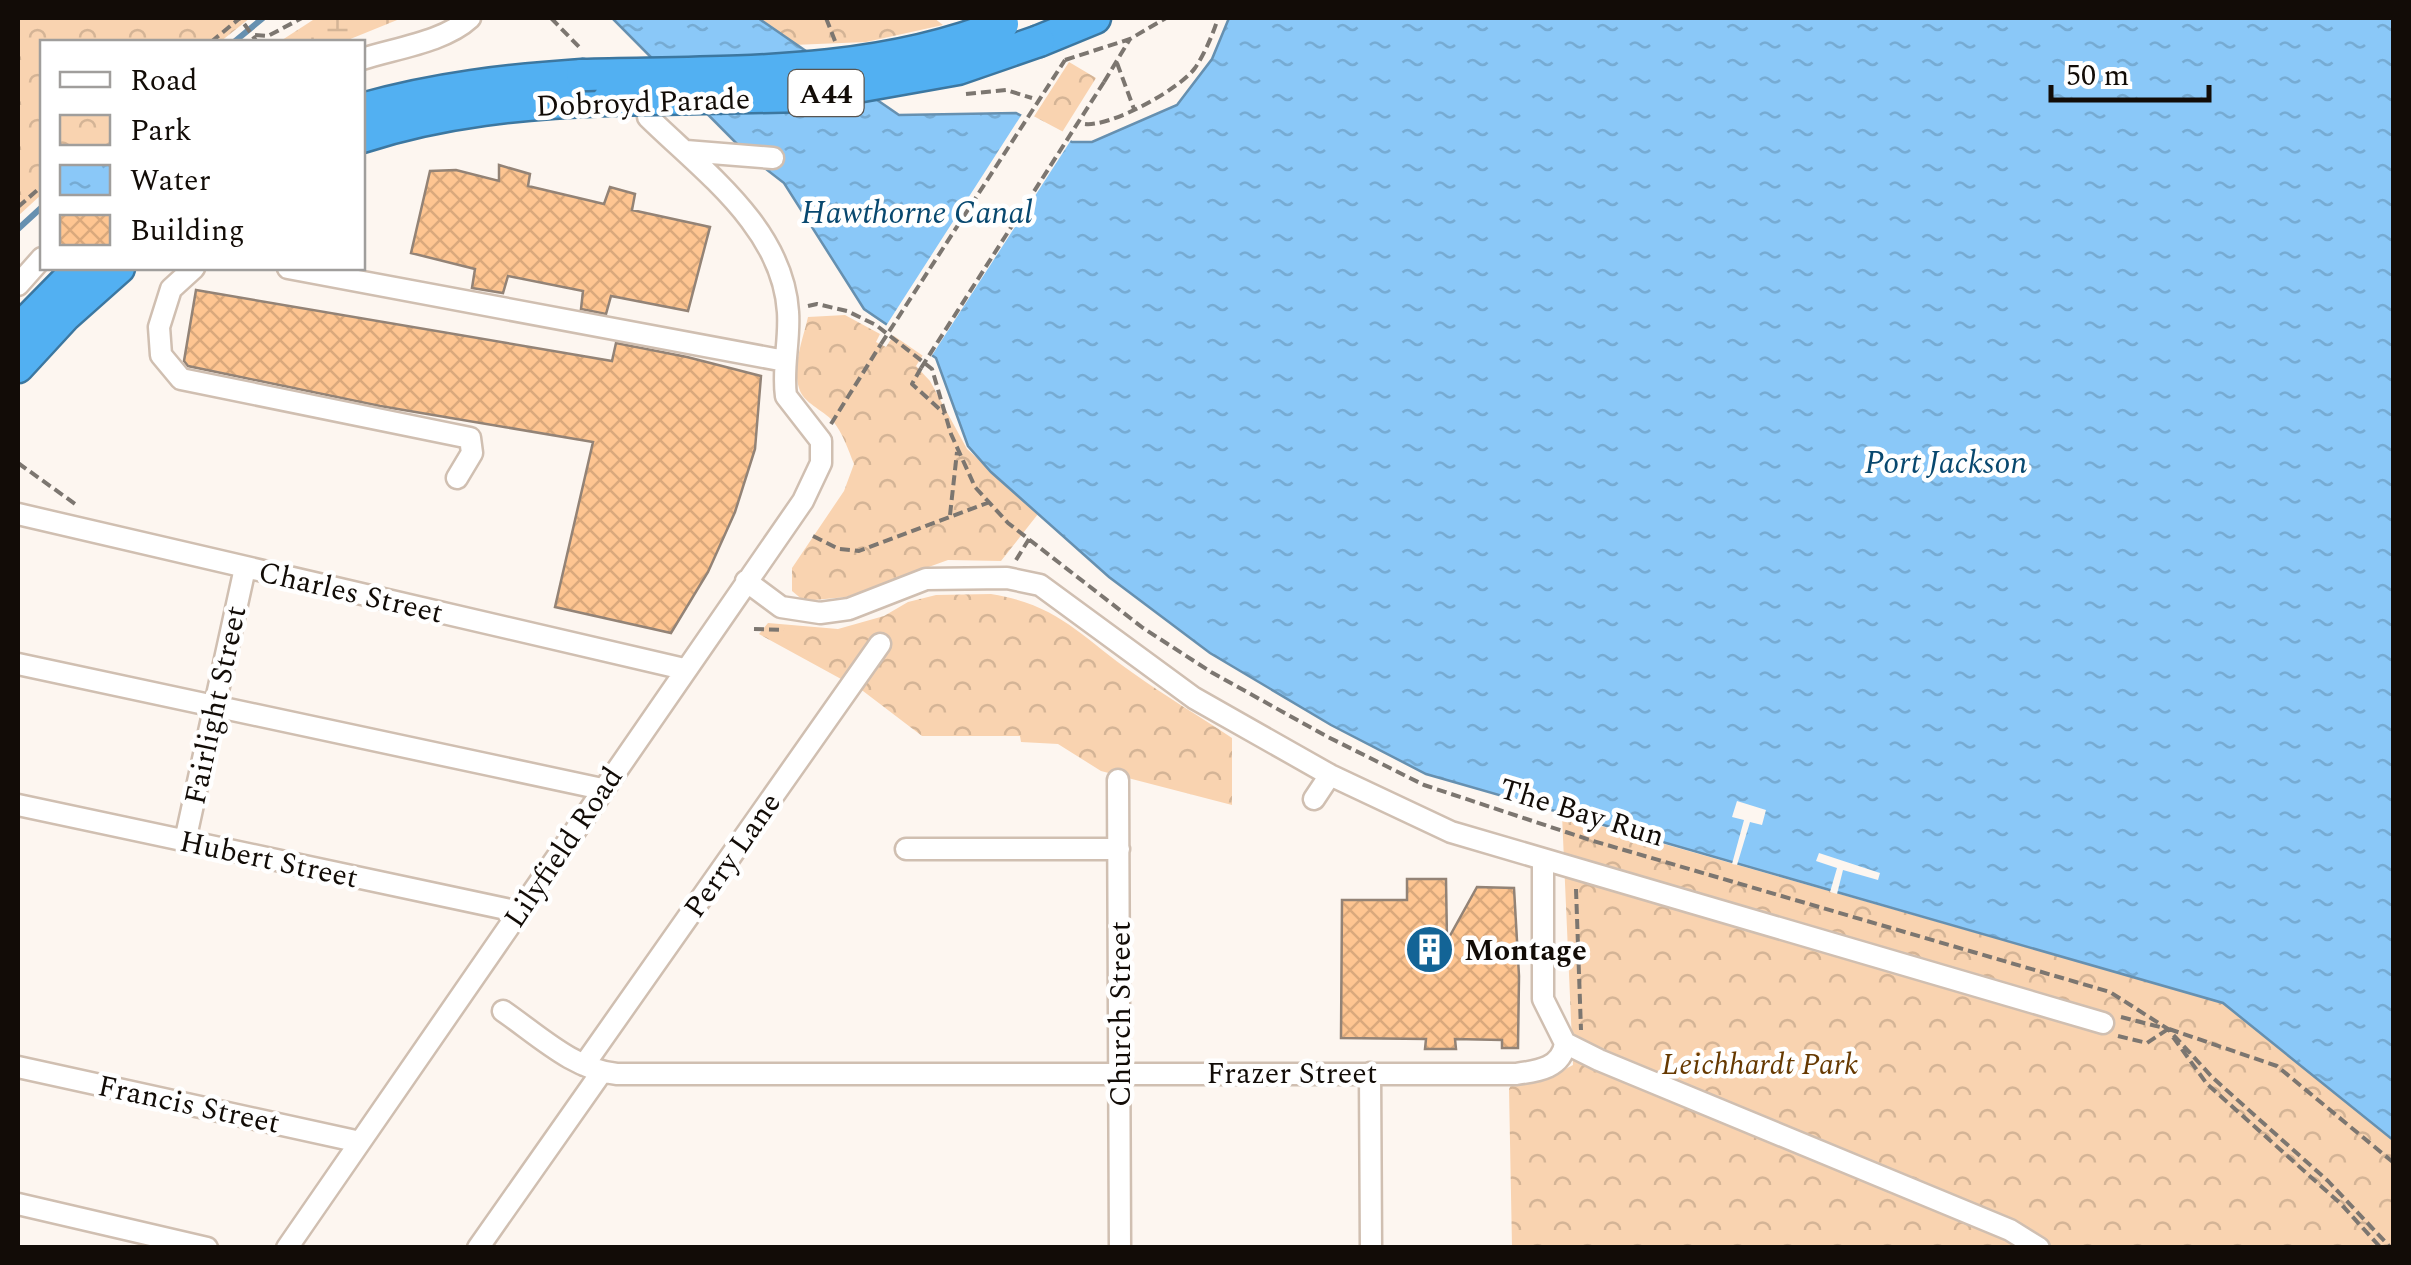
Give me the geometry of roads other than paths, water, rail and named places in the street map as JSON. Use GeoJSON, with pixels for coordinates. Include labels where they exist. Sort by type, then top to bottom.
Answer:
{"type":"FeatureCollection","features":[{"type":"Feature","properties":{"kind":"highway","name":"Dobroyd Parade"},"geometry":{"type":"LineString","coordinates":[[365,108],[421,92],[496,80],[825,66],[1021,27],[1095,18]]}},
{"type":"Feature","properties":{"kind":"highway","name":"Dobroyd Parade"},"geometry":{"type":"LineString","coordinates":[[365,136],[463,112],[543,102],[806,96],[958,69],[1021,27]]}},
{"type":"Feature","properties":{"kind":"highway"},"geometry":{"type":"LineString","coordinates":[[18,330],[77,270]]}},
{"type":"Feature","properties":{"kind":"highway"},"geometry":{"type":"LineString","coordinates":[[18,367],[65,316],[117,270]]}},
{"type":"Feature","properties":{"kind":"street"},"geometry":{"type":"LineString","coordinates":[[365,58],[460,28],[470,18]]}},
{"type":"Feature","properties":{"kind":"street"},"geometry":{"type":"LineString","coordinates":[[299,270],[785,360],[788,310],[782,278],[764,240],[749,218],[686,151],[648,117]]}},
{"type":"Feature","properties":{"kind":"street"},"geometry":{"type":"LineString","coordinates":[[686,151],[773,158]]}},
{"type":"Feature","properties":{"kind":"street"},"geometry":{"type":"LineString","coordinates":[[18,285],[40,260]]}},
{"type":"Feature","properties":{"kind":"street"},"geometry":{"type":"LineString","coordinates":[[192,270],[171,289],[159,327],[162,354],[181,379],[470,438],[472,453],[457,478]]}},
{"type":"Feature","properties":{"kind":"street","name":"Lilyfield Road"},"geometry":{"type":"LineString","coordinates":[[287,1248],[814,482],[821,464],[821,440],[786,396],[785,360]]}},
{"type":"Feature","properties":{"kind":"street","name":"Charles Street"},"geometry":{"type":"LineString","coordinates":[[18,514],[684,670]]}},
{"type":"Feature","properties":{"kind":"street","name":"Fairlight Street"},"geometry":{"type":"LineString","coordinates":[[185,841],[245,568]]}},
{"type":"Feature","properties":{"kind":"street"},"geometry":{"type":"LineString","coordinates":[[746,582],[782,607],[820,613],[849,609],[926,579],[1007,578],[1040,585],[1194,698],[1330,775],[1451,832],[2103,1024]]}},
{"type":"Feature","properties":{"kind":"street","name":"Perry Lane"},"geometry":{"type":"LineString","coordinates":[[478,1248],[593,1069],[880,644]]}},
{"type":"Feature","properties":{"kind":"street"},"geometry":{"type":"LineString","coordinates":[[18,664],[602,788]]}},
{"type":"Feature","properties":{"kind":"street"},"geometry":{"type":"LineString","coordinates":[[1314,799],[1330,775]]}},
{"type":"Feature","properties":{"kind":"street","name":"Church Street"},"geometry":{"type":"LineString","coordinates":[[1118,780],[1120,1248]]}},
{"type":"Feature","properties":{"kind":"street","name":"Hubert Street"},"geometry":{"type":"LineString","coordinates":[[18,806],[520,912]]}},
{"type":"Feature","properties":{"kind":"street"},"geometry":{"type":"LineString","coordinates":[[906,849],[1119,848]]}},
{"type":"Feature","properties":{"kind":"street"},"geometry":{"type":"LineString","coordinates":[[1543,858],[1543,999],[1573,1039],[1599,1060],[2010,1230],[2038,1248]]}},
{"type":"Feature","properties":{"kind":"street"},"geometry":{"type":"LineString","coordinates":[[504,1011],[593,1069]]}},
{"type":"Feature","properties":{"kind":"street","name":"Frazer Street"},"geometry":{"type":"LineString","coordinates":[[593,1069],[1516,1074],[1537,1072],[1555,1064],[1573,1039]]}},
{"type":"Feature","properties":{"kind":"street","name":"Francis Street"},"geometry":{"type":"LineString","coordinates":[[18,1068],[360,1142]]}},
{"type":"Feature","properties":{"kind":"street"},"geometry":{"type":"LineString","coordinates":[[1370,1073],[1371,1248]]}},
{"type":"Feature","properties":{"kind":"street"},"geometry":{"type":"LineString","coordinates":[[18,1204],[207,1248]]}},
{"type":"Feature","properties":{"kind":"water","name":"Port Jackson"},"geometry":{"type":"Polygon","coordinates":[[[612,18],[758,18],[899,115],[1016,113],[1072,142],[1092,142],[1177,105],[1212,59],[1229,18],[2393,18],[2393,1140],[2223,1003],[1426,774],[1331,725],[1210,653],[1109,577],[991,472],[968,446],[936,358],[864,309],[784,183],[749,156],[612,18]]]}},
{"type":"Feature","properties":{"kind":"waterway"},"geometry":{"type":"LineString","coordinates":[[236,40],[263,18]]}},
{"type":"Feature","properties":{"kind":"waterway"},"geometry":{"type":"LineString","coordinates":[[18,229],[40,209]]}},
{"type":"Feature","properties":{"kind":"place","name":"Montage"},"geometry":{"type":"Point","coordinates":[1429,950]}},
{"type":"Feature","properties":{"kind":"water label","name":"Hawthorne Canal"},"geometry":{"type":"Point","coordinates":[917,212]}},
{"type":"Feature","properties":{"kind":"park label","name":"Leichhardt Park"},"geometry":{"type":"Point","coordinates":[1760,1064]}}]}
